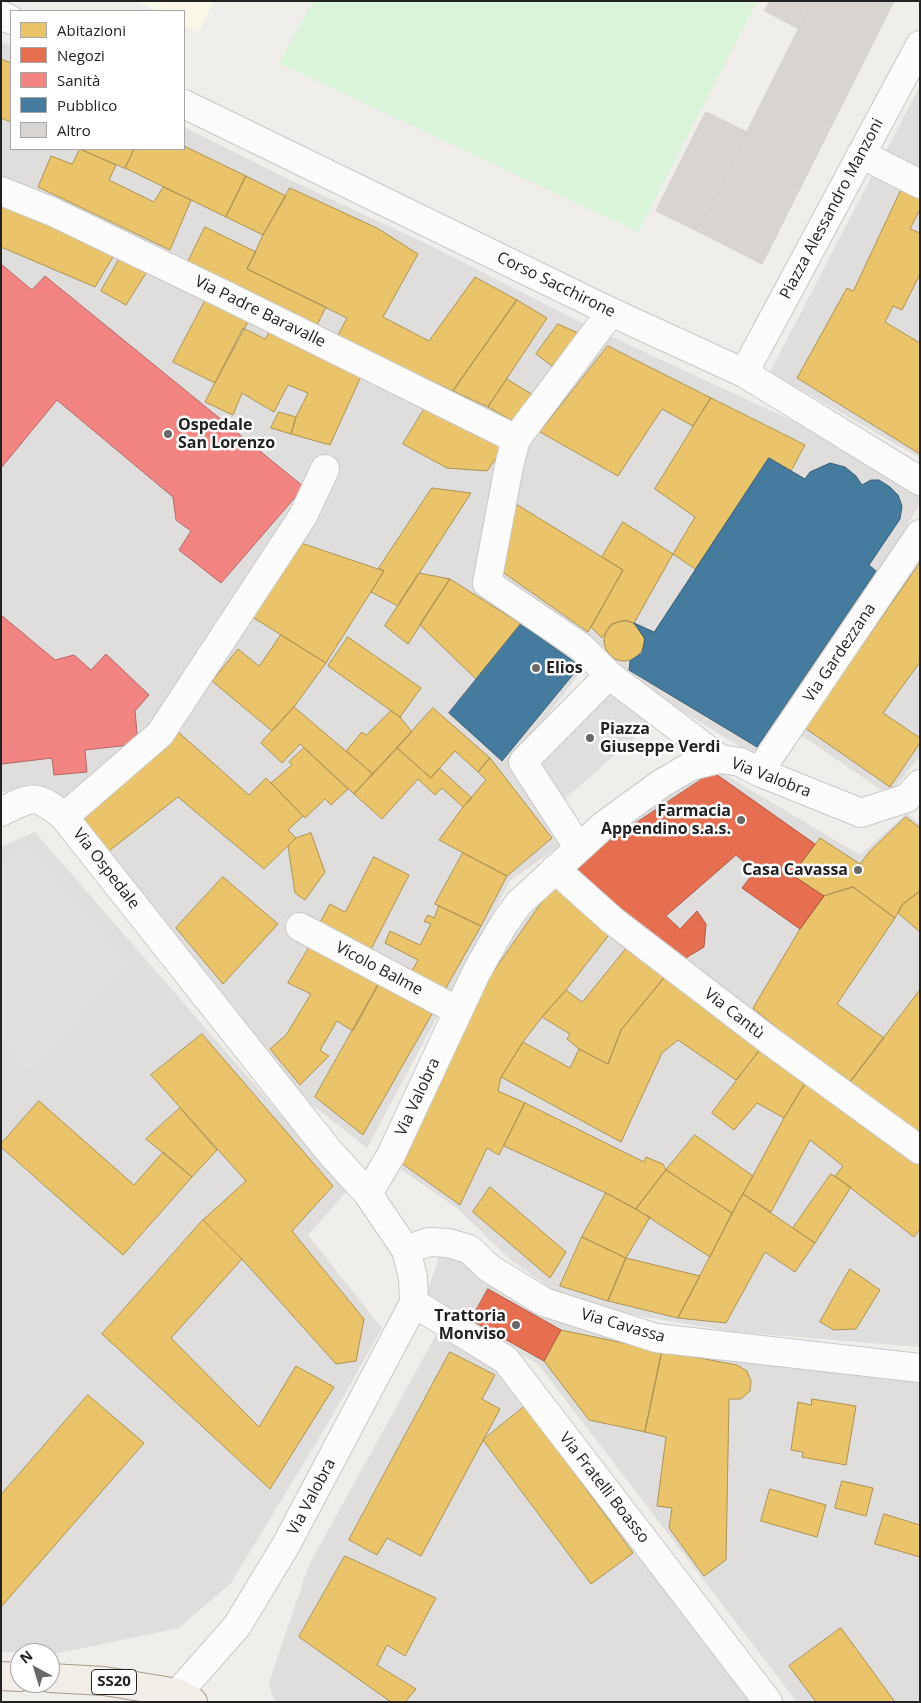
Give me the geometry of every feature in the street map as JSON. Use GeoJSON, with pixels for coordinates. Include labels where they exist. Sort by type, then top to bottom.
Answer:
{"type":"FeatureCollection","features":[{"type":"Feature","properties":{"kind":"main road","name":"SS20"},"geometry":{"type":"LineString","coordinates":[[60,1679],[104,1681],[179,1699]]}},
{"type":"Feature","properties":{"kind":"street","name":"Piazza Alessandro Manzoni"},"geometry":{"type":"LineString","coordinates":[[744,373],[920,45]]}},
{"type":"Feature","properties":{"kind":"street","name":"Corso Sacchirone"},"geometry":{"type":"LineString","coordinates":[[185,104],[611,312],[744,373],[920,481]]}},
{"type":"Feature","properties":{"kind":"street"},"geometry":{"type":"LineString","coordinates":[[861,154],[920,184]]}},
{"type":"Feature","properties":{"kind":"street","name":"Via Padre Baravalle"},"geometry":{"type":"LineString","coordinates":[[1,191],[53,212],[210,287],[516,439]]}},
{"type":"Feature","properties":{"kind":"street"},"geometry":{"type":"LineString","coordinates":[[611,312],[516,439],[486,584],[581,647],[609,676],[720,759]]}},
{"type":"Feature","properties":{"kind":"street","name":"Via Ospedale"},"geometry":{"type":"LineString","coordinates":[[325,469],[303,516],[160,734],[64,817],[328,1150],[368,1194]]}},
{"type":"Feature","properties":{"kind":"street","name":"Via Gardezzana"},"geometry":{"type":"LineString","coordinates":[[759,772],[920,534]]}},
{"type":"Feature","properties":{"kind":"street"},"geometry":{"type":"LineString","coordinates":[[579,848],[523,762],[609,676]]}},
{"type":"Feature","properties":{"kind":"street","name":"Via Valobra"},"geometry":{"type":"LineString","coordinates":[[179,1699],[237,1626],[281,1553],[414,1304],[414,1277],[406,1250],[368,1194],[391,1155],[477,971],[507,919],[518,904],[604,825],[662,783],[691,766],[720,759],[740,762],[759,772],[861,813],[915,800]]}},
{"type":"Feature","properties":{"kind":"street"},"geometry":{"type":"LineString","coordinates":[[1,812],[27,799],[47,802],[64,817]]}},
{"type":"Feature","properties":{"kind":"street","name":"Via Cantù"},"geometry":{"type":"LineString","coordinates":[[555,869],[612,920],[770,1042],[920,1150]]}},
{"type":"Feature","properties":{"kind":"street","name":"Vicolo Balme"},"geometry":{"type":"LineString","coordinates":[[300,927],[458,1011]]}},
{"type":"Feature","properties":{"kind":"street","name":"Via Cavassa"},"geometry":{"type":"LineString","coordinates":[[406,1250],[429,1242],[448,1243],[469,1248],[489,1268],[544,1302],[656,1338],[920,1368]]}},
{"type":"Feature","properties":{"kind":"street","name":"Via Fratelli Boasso"},"geometry":{"type":"LineString","coordinates":[[414,1304],[506,1360],[768,1702]]}},
{"type":"Feature","properties":{"kind":"shaded area"},"geometry":{"type":"Polygon","coordinates":[[[136,1],[214,1],[199,32],[185,25],[185,10],[154,10],[136,1]]]}},
{"type":"Feature","properties":{"kind":"shaded area"},"geometry":{"type":"Polygon","coordinates":[[[1,42],[10,46],[10,150],[185,150],[185,128],[290,180],[425,243],[592,328],[513,432],[1,183],[1,42]]]}},
{"type":"Feature","properties":{"kind":"shaded area"},"geometry":{"type":"Polygon","coordinates":[[[920,85],[920,178],[882,159],[920,85]]]}},
{"type":"Feature","properties":{"kind":"shaded area"},"geometry":{"type":"Polygon","coordinates":[[[876,168],[920,191],[920,458],[770,372],[876,168]]]}},
{"type":"Feature","properties":{"kind":"shaded area"},"geometry":{"type":"Polygon","coordinates":[[[1,199],[513,442],[483,588],[587,663],[510,765],[568,840],[510,881],[367,1148],[307,1101],[60,800],[32,783],[1,793],[1,199]]]}},
{"type":"Feature","properties":{"kind":"shaded area"},"geometry":{"type":"Polygon","coordinates":[[[610,336],[821,434],[920,494],[920,503],[880,573],[757,757],[611,668],[495,574],[522,447],[536,421],[610,336]]]}},
{"type":"Feature","properties":{"kind":"shaded area"},"geometry":{"type":"Polygon","coordinates":[[[920,549],[920,756],[889,795],[796,732],[920,549]]]}},
{"type":"Feature","properties":{"kind":"shaded area","name":"Piazza Giuseppe Verdi"},"geometry":{"type":"Polygon","coordinates":[[[609,675],[661,715],[553,809],[523,762],[609,675]]]}},
{"type":"Feature","properties":{"kind":"shaded area"},"geometry":{"type":"Polygon","coordinates":[[[714,768],[860,855],[907,813],[920,824],[920,1143],[568,867],[641,807],[714,768]]]}},
{"type":"Feature","properties":{"kind":"shaded area"},"geometry":{"type":"Polygon","coordinates":[[[35,832],[347,1191],[308,1235],[382,1328],[330,1420],[231,1583],[179,1628],[60,1653],[60,1643],[10,1643],[10,1652],[1,1652],[1,847],[35,832]]]}},
{"type":"Feature","properties":{"kind":"shaded area"},"geometry":{"type":"Polygon","coordinates":[[[25,844],[129,964],[29,1072],[1,1040],[1,869],[25,844]]]}},
{"type":"Feature","properties":{"kind":"shaded area"},"geometry":{"type":"Polygon","coordinates":[[[557,878],[920,1153],[920,1347],[734,1332],[628,1314],[560,1295],[511,1260],[458,1209],[395,1165],[485,973],[557,878]]]}},
{"type":"Feature","properties":{"kind":"shaded area"},"geometry":{"type":"Polygon","coordinates":[[[442,1248],[569,1321],[890,1373],[920,1383],[920,1702],[797,1702],[538,1364],[429,1303],[427,1293],[442,1248]]]}},
{"type":"Feature","properties":{"kind":"shaded area"},"geometry":{"type":"Polygon","coordinates":[[[436,1335],[516,1380],[752,1702],[275,1702],[269,1683],[309,1565],[436,1335]]]}},
{"type":"Feature","properties":{"kind":"green space"},"geometry":{"type":"Polygon","coordinates":[[[313,1],[757,1],[638,232],[279,63],[313,1]]]}},
{"type":"Feature","properties":{"kind":"building: Abitazioni"},"geometry":{"type":"Polygon","coordinates":[[[1,59],[10,63],[10,122],[1,118],[1,59]]]}},
{"type":"Feature","properties":{"kind":"building: Abitazioni"},"geometry":{"type":"Polygon","coordinates":[[[185,146],[246,176],[226,217],[125,168],[134,150],[185,150],[185,146]]]}},
{"type":"Feature","properties":{"kind":"building: Abitazioni"},"geometry":{"type":"Polygon","coordinates":[[[79,150],[82,150],[116,165],[109,180],[154,202],[163,187],[191,200],[170,250],[38,187],[51,156],[72,164],[79,150]]]}},
{"type":"Feature","properties":{"kind":"building: Abitazioni"},"geometry":{"type":"Polygon","coordinates":[[[82,150],[134,150],[125,168],[82,150]]]}},
{"type":"Feature","properties":{"kind":"building: Abitazioni"},"geometry":{"type":"Polygon","coordinates":[[[246,176],[286,196],[263,235],[226,217],[246,176]]]}},
{"type":"Feature","properties":{"kind":"building: Abitazioni"},"geometry":{"type":"Polygon","coordinates":[[[903,186],[920,194],[920,209],[910,229],[920,233],[920,274],[902,310],[893,306],[885,322],[920,343],[920,454],[797,378],[847,288],[853,291],[903,186]]]}},
{"type":"Feature","properties":{"kind":"building: Abitazioni"},"geometry":{"type":"Polygon","coordinates":[[[290,188],[377,228],[418,254],[383,317],[429,341],[475,277],[517,300],[453,391],[337,337],[347,318],[247,269],[263,235],[290,188]]]}},
{"type":"Feature","properties":{"kind":"building: Abitazioni"},"geometry":{"type":"Polygon","coordinates":[[[1,205],[116,252],[95,287],[1,247],[1,205]]]}},
{"type":"Feature","properties":{"kind":"building: Abitazioni"},"geometry":{"type":"Polygon","coordinates":[[[205,227],[256,252],[247,269],[326,307],[317,325],[188,262],[205,227]]]}},
{"type":"Feature","properties":{"kind":"building: Abitazioni"},"geometry":{"type":"Polygon","coordinates":[[[120,258],[146,273],[126,305],[101,291],[120,258]]]}},
{"type":"Feature","properties":{"kind":"building: Abitazioni"},"geometry":{"type":"Polygon","coordinates":[[[206,299],[248,322],[215,383],[173,362],[206,299]]]}},
{"type":"Feature","properties":{"kind":"building: Abitazioni"},"geometry":{"type":"Polygon","coordinates":[[[517,300],[547,318],[488,407],[453,391],[517,300]]]}},
{"type":"Feature","properties":{"kind":"building: Abitazioni"},"geometry":{"type":"Polygon","coordinates":[[[558,324],[578,333],[552,366],[536,354],[558,324]]]}},
{"type":"Feature","properties":{"kind":"building: Abitazioni"},"geometry":{"type":"Polygon","coordinates":[[[272,327],[363,372],[330,445],[291,434],[296,417],[308,393],[288,385],[274,412],[242,393],[233,415],[205,402],[243,328],[265,339],[272,327]]]}},
{"type":"Feature","properties":{"kind":"building: Abitazioni"},"geometry":{"type":"Polygon","coordinates":[[[608,346],[711,398],[693,426],[662,409],[618,476],[540,432],[608,346]]]}},
{"type":"Feature","properties":{"kind":"building: Abitazioni"},"geometry":{"type":"Polygon","coordinates":[[[507,379],[533,395],[513,421],[488,407],[507,379]]]}},
{"type":"Feature","properties":{"kind":"building: Abitazioni"},"geometry":{"type":"Polygon","coordinates":[[[711,398],[805,445],[791,471],[769,458],[695,569],[673,554],[695,517],[655,489],[711,398]]]}},
{"type":"Feature","properties":{"kind":"building: Abitazioni"},"geometry":{"type":"Polygon","coordinates":[[[426,406],[506,445],[487,471],[447,468],[403,444],[426,406]]]}},
{"type":"Feature","properties":{"kind":"building: Abitazioni"},"geometry":{"type":"Polygon","coordinates":[[[279,412],[296,417],[291,434],[271,428],[279,412]]]}},
{"type":"Feature","properties":{"kind":"building: Abitazioni"},"geometry":{"type":"Polygon","coordinates":[[[432,488],[471,493],[398,606],[371,592],[384,571],[379,568],[432,488]]]}},
{"type":"Feature","properties":{"kind":"building: Abitazioni"},"geometry":{"type":"Polygon","coordinates":[[[516,504],[623,570],[588,632],[501,571],[516,504]]]}},
{"type":"Feature","properties":{"kind":"building: Abitazioni"},"geometry":{"type":"Polygon","coordinates":[[[623,522],[673,554],[634,623],[625,620],[611,624],[602,638],[591,627],[623,570],[602,557],[623,522]]]}},
{"type":"Feature","properties":{"kind":"building: Abitazioni"},"geometry":{"type":"Polygon","coordinates":[[[295,541],[384,571],[326,663],[249,615],[295,541]]]}},
{"type":"Feature","properties":{"kind":"building: Abitazioni"},"geometry":{"type":"Polygon","coordinates":[[[920,563],[920,662],[883,713],[920,738],[920,743],[890,787],[805,728],[920,563]]]}},
{"type":"Feature","properties":{"kind":"building: Abitazioni"},"geometry":{"type":"Polygon","coordinates":[[[419,573],[450,579],[408,644],[385,626],[419,573]]]}},
{"type":"Feature","properties":{"kind":"building: Abitazioni"},"geometry":{"type":"Polygon","coordinates":[[[450,579],[521,624],[476,679],[420,625],[450,579]]]}},
{"type":"Feature","properties":{"kind":"building: Abitazioni"},"geometry":{"type":"Polygon","coordinates":[[[628,621],[635,624],[641,630],[644,641],[643,649],[635,658],[628,661],[620,661],[613,658],[605,649],[604,637],[607,630],[616,622],[628,621]]]}},
{"type":"Feature","properties":{"kind":"building: Abitazioni"},"geometry":{"type":"Polygon","coordinates":[[[281,635],[326,663],[294,707],[272,731],[212,681],[238,649],[259,666],[281,635]]]}},
{"type":"Feature","properties":{"kind":"building: Abitazioni"},"geometry":{"type":"Polygon","coordinates":[[[348,637],[421,688],[400,717],[328,666],[348,637]]]}},
{"type":"Feature","properties":{"kind":"building: Abitazioni"},"geometry":{"type":"Polygon","coordinates":[[[294,707],[373,774],[354,794],[300,744],[282,763],[261,743],[294,707]]]}},
{"type":"Feature","properties":{"kind":"building: Abitazioni"},"geometry":{"type":"Polygon","coordinates":[[[433,708],[490,758],[478,772],[455,751],[431,778],[397,748],[433,708]]]}},
{"type":"Feature","properties":{"kind":"building: Abitazioni"},"geometry":{"type":"Polygon","coordinates":[[[391,711],[400,717],[412,732],[373,774],[346,751],[362,732],[366,735],[391,711]]]}},
{"type":"Feature","properties":{"kind":"building: Abitazioni"},"geometry":{"type":"Polygon","coordinates":[[[176,730],[249,795],[266,778],[303,816],[288,830],[296,838],[264,869],[178,797],[109,851],[77,813],[176,730]]]}},
{"type":"Feature","properties":{"kind":"building: Abitazioni"},"geometry":{"type":"Polygon","coordinates":[[[304,748],[348,789],[331,805],[325,799],[305,818],[271,783],[292,765],[289,762],[304,748]]]}},
{"type":"Feature","properties":{"kind":"building: Abitazioni"},"geometry":{"type":"Polygon","coordinates":[[[397,748],[431,778],[439,768],[472,798],[463,807],[442,788],[435,795],[418,779],[382,819],[354,794],[397,748]]]}},
{"type":"Feature","properties":{"kind":"building: Abitazioni"},"geometry":{"type":"Polygon","coordinates":[[[490,758],[552,838],[507,876],[439,840],[486,780],[478,772],[490,758]]]}},
{"type":"Feature","properties":{"kind":"building: Abitazioni","name":"Casa Cavassa"},"geometry":{"type":"Polygon","coordinates":[[[906,817],[920,828],[920,891],[902,905],[895,918],[853,887],[824,896],[792,875],[820,838],[860,864],[871,850],[906,817]]]}},
{"type":"Feature","properties":{"kind":"building: Abitazioni"},"geometry":{"type":"Polygon","coordinates":[[[311,833],[325,872],[305,900],[295,893],[288,846],[296,838],[311,833]]]}},
{"type":"Feature","properties":{"kind":"building: Abitazioni"},"geometry":{"type":"Polygon","coordinates":[[[463,853],[507,876],[481,926],[435,904],[463,853]]]}},
{"type":"Feature","properties":{"kind":"building: Abitazioni"},"geometry":{"type":"Polygon","coordinates":[[[374,857],[409,875],[366,959],[318,926],[330,904],[345,912],[374,857]]]}},
{"type":"Feature","properties":{"kind":"building: Abitazioni"},"geometry":{"type":"Polygon","coordinates":[[[223,877],[278,924],[223,984],[176,928],[223,877]]]}},
{"type":"Feature","properties":{"kind":"building: Abitazioni"},"geometry":{"type":"Polygon","coordinates":[[[554,885],[612,931],[566,990],[542,1017],[523,1042],[501,1077],[498,1091],[525,1103],[499,1155],[487,1148],[460,1205],[400,1162],[489,978],[554,885]]]}},
{"type":"Feature","properties":{"kind":"building: Abitazioni"},"geometry":{"type":"Polygon","coordinates":[[[853,887],[895,918],[837,1004],[884,1038],[847,1086],[753,1008],[800,929],[824,896],[853,887]]]}},
{"type":"Feature","properties":{"kind":"building: Abitazioni"},"geometry":{"type":"Polygon","coordinates":[[[920,891],[920,932],[898,913],[902,905],[920,891]]]}},
{"type":"Feature","properties":{"kind":"building: Abitazioni"},"geometry":{"type":"Polygon","coordinates":[[[439,906],[481,926],[443,993],[408,978],[418,960],[385,943],[390,931],[420,945],[431,924],[424,921],[428,915],[434,918],[439,906]]]}},
{"type":"Feature","properties":{"kind":"building: Abitazioni"},"geometry":{"type":"Polygon","coordinates":[[[313,941],[382,978],[353,1031],[337,1021],[320,1050],[329,1056],[300,1085],[270,1049],[286,1035],[311,994],[288,983],[313,941]]]}},
{"type":"Feature","properties":{"kind":"building: Abitazioni"},"geometry":{"type":"Polygon","coordinates":[[[630,944],[669,972],[621,1030],[608,1064],[579,1049],[567,1039],[570,1034],[542,1017],[566,990],[582,1002],[630,944]]]}},
{"type":"Feature","properties":{"kind":"building: Abitazioni"},"geometry":{"type":"Polygon","coordinates":[[[669,972],[763,1046],[736,1080],[678,1040],[662,1053],[621,1142],[501,1077],[523,1042],[570,1068],[579,1049],[608,1064],[621,1030],[669,972]]]}},
{"type":"Feature","properties":{"kind":"building: Abitazioni"},"geometry":{"type":"Polygon","coordinates":[[[382,978],[436,1007],[363,1135],[315,1097],[382,978]]]}},
{"type":"Feature","properties":{"kind":"building: Abitazioni"},"geometry":{"type":"Polygon","coordinates":[[[920,990],[920,1131],[915,1136],[847,1086],[920,990]]]}},
{"type":"Feature","properties":{"kind":"building: Abitazioni"},"geometry":{"type":"Polygon","coordinates":[[[202,1034],[333,1186],[292,1231],[364,1319],[356,1361],[336,1364],[242,1259],[203,1220],[246,1181],[151,1075],[202,1034]]]}},
{"type":"Feature","properties":{"kind":"building: Abitazioni"},"geometry":{"type":"Polygon","coordinates":[[[763,1046],[809,1077],[784,1118],[757,1103],[734,1130],[712,1113],[763,1046]]]}},
{"type":"Feature","properties":{"kind":"building: Abitazioni"},"geometry":{"type":"Polygon","coordinates":[[[809,1077],[920,1157],[920,1229],[914,1237],[835,1176],[843,1166],[810,1140],[771,1212],[743,1194],[784,1118],[809,1077]]]}},
{"type":"Feature","properties":{"kind":"building: Abitazioni"},"geometry":{"type":"Polygon","coordinates":[[[39,1101],[134,1185],[163,1152],[192,1177],[123,1255],[1,1147],[1,1144],[39,1101]]]}},
{"type":"Feature","properties":{"kind":"building: Abitazioni"},"geometry":{"type":"Polygon","coordinates":[[[525,1103],[644,1162],[646,1157],[663,1164],[666,1170],[636,1209],[606,1193],[504,1146],[525,1103]]]}},
{"type":"Feature","properties":{"kind":"building: Abitazioni"},"geometry":{"type":"Polygon","coordinates":[[[180,1108],[217,1150],[192,1177],[146,1139],[180,1108]]]}},
{"type":"Feature","properties":{"kind":"building: Abitazioni"},"geometry":{"type":"Polygon","coordinates":[[[695,1135],[753,1176],[732,1213],[666,1170],[695,1135]]]}},
{"type":"Feature","properties":{"kind":"building: Abitazioni"},"geometry":{"type":"Polygon","coordinates":[[[666,1170],[732,1213],[710,1257],[636,1209],[666,1170]]]}},
{"type":"Feature","properties":{"kind":"building: Abitazioni"},"geometry":{"type":"Polygon","coordinates":[[[831,1174],[851,1187],[815,1243],[793,1228],[831,1174]]]}},
{"type":"Feature","properties":{"kind":"building: Abitazioni"},"geometry":{"type":"Polygon","coordinates":[[[490,1187],[566,1252],[550,1278],[473,1212],[490,1187]]]}},
{"type":"Feature","properties":{"kind":"building: Abitazioni"},"geometry":{"type":"Polygon","coordinates":[[[606,1193],[650,1217],[626,1258],[582,1237],[606,1193]]]}},
{"type":"Feature","properties":{"kind":"building: Abitazioni"},"geometry":{"type":"Polygon","coordinates":[[[743,1194],[815,1243],[795,1272],[765,1252],[726,1323],[678,1318],[743,1194]]]}},
{"type":"Feature","properties":{"kind":"building: Abitazioni"},"geometry":{"type":"Polygon","coordinates":[[[203,1220],[242,1259],[171,1338],[259,1427],[296,1366],[334,1387],[270,1489],[102,1334],[203,1220]]]}},
{"type":"Feature","properties":{"kind":"building: Abitazioni"},"geometry":{"type":"Polygon","coordinates":[[[582,1237],[626,1258],[608,1301],[560,1286],[582,1237]]]}},
{"type":"Feature","properties":{"kind":"building: Abitazioni"},"geometry":{"type":"Polygon","coordinates":[[[626,1258],[700,1276],[678,1318],[608,1301],[626,1258]]]}},
{"type":"Feature","properties":{"kind":"building: Abitazioni"},"geometry":{"type":"Polygon","coordinates":[[[850,1269],[880,1290],[856,1329],[834,1330],[820,1322],[850,1269]]]}},
{"type":"Feature","properties":{"kind":"building: Abitazioni"},"geometry":{"type":"Polygon","coordinates":[[[561,1330],[662,1351],[645,1432],[589,1420],[544,1361],[561,1330]]]}},
{"type":"Feature","properties":{"kind":"building: Abitazioni"},"geometry":{"type":"Polygon","coordinates":[[[662,1351],[737,1365],[747,1371],[751,1381],[750,1391],[741,1399],[729,1399],[726,1560],[704,1576],[669,1528],[672,1508],[657,1506],[666,1437],[645,1432],[662,1351]]]}},
{"type":"Feature","properties":{"kind":"building: Abitazioni"},"geometry":{"type":"Polygon","coordinates":[[[450,1352],[495,1375],[482,1399],[500,1409],[421,1556],[387,1538],[377,1555],[349,1540],[450,1352]]]}},
{"type":"Feature","properties":{"kind":"building: Abitazioni"},"geometry":{"type":"Polygon","coordinates":[[[88,1395],[144,1443],[1,1607],[1,1495],[88,1395]]]}},
{"type":"Feature","properties":{"kind":"building: Abitazioni"},"geometry":{"type":"Polygon","coordinates":[[[812,1399],[856,1406],[846,1465],[802,1457],[803,1452],[791,1450],[798,1402],[811,1405],[812,1399]]]}},
{"type":"Feature","properties":{"kind":"building: Abitazioni"},"geometry":{"type":"Polygon","coordinates":[[[525,1406],[633,1553],[591,1584],[483,1440],[525,1406]]]}},
{"type":"Feature","properties":{"kind":"building: Abitazioni"},"geometry":{"type":"Polygon","coordinates":[[[842,1481],[873,1488],[866,1516],[835,1508],[842,1481]]]}},
{"type":"Feature","properties":{"kind":"building: Abitazioni"},"geometry":{"type":"Polygon","coordinates":[[[770,1489],[826,1505],[817,1537],[761,1521],[770,1489]]]}},
{"type":"Feature","properties":{"kind":"building: Abitazioni"},"geometry":{"type":"Polygon","coordinates":[[[884,1514],[920,1525],[920,1557],[875,1544],[884,1514]]]}},
{"type":"Feature","properties":{"kind":"building: Abitazioni"},"geometry":{"type":"Polygon","coordinates":[[[345,1556],[436,1598],[405,1656],[387,1645],[377,1665],[416,1689],[405,1702],[391,1702],[299,1637],[345,1556]]]}},
{"type":"Feature","properties":{"kind":"building: Abitazioni"},"geometry":{"type":"Polygon","coordinates":[[[841,1628],[895,1702],[816,1702],[789,1666],[841,1628]]]}},
{"type":"Feature","properties":{"kind":"building: Negozi"},"geometry":{"type":"Polygon","coordinates":[[[713,772],[815,844],[792,875],[824,896],[800,929],[742,888],[755,871],[736,855],[666,916],[680,929],[697,911],[706,924],[704,947],[684,959],[645,933],[573,865],[713,772]]]}},
{"type":"Feature","properties":{"kind":"building: Negozi","name":"Trattoria Monviso"},"geometry":{"type":"Polygon","coordinates":[[[488,1289],[561,1330],[544,1361],[471,1320],[488,1289]]]}},
{"type":"Feature","properties":{"kind":"building: Sanità","name":"Ospedale San Lorenzo"},"geometry":{"type":"Polygon","coordinates":[[[1,264],[32,290],[45,276],[304,487],[221,583],[179,550],[191,531],[176,520],[173,497],[57,400],[1,468],[1,264]]]}},
{"type":"Feature","properties":{"kind":"building: Sanità"},"geometry":{"type":"Polygon","coordinates":[[[1,615],[55,660],[74,655],[91,670],[106,654],[149,695],[135,711],[138,744],[85,750],[87,772],[54,775],[52,758],[2,764],[1,615]]]}},
{"type":"Feature","properties":{"kind":"building: Pubblico"},"geometry":{"type":"Polygon","coordinates":[[[769,458],[805,479],[810,472],[830,463],[845,467],[856,476],[862,485],[871,480],[879,480],[890,487],[898,495],[902,506],[900,519],[869,565],[876,571],[757,747],[629,670],[630,661],[642,653],[645,639],[634,623],[654,632],[769,458]]]}},
{"type":"Feature","properties":{"kind":"building: Pubblico"},"geometry":{"type":"Polygon","coordinates":[[[521,624],[580,666],[502,761],[449,713],[521,624]]]}},
{"type":"Feature","properties":{"kind":"building: Altro"},"geometry":{"type":"Polygon","coordinates":[[[770,1],[813,1],[799,29],[765,11],[770,1]]]}},
{"type":"Feature","properties":{"kind":"building: Altro"},"geometry":{"type":"Polygon","coordinates":[[[813,1],[894,1],[762,264],[697,231],[813,1]]]}},
{"type":"Feature","properties":{"kind":"building: Altro"},"geometry":{"type":"Polygon","coordinates":[[[706,112],[747,132],[697,231],[656,211],[706,112]]]}},
{"type":"Feature","properties":{"kind":"place","name":"Ospedale San Lorenzo"},"geometry":{"type":"Point","coordinates":[168,434]}},
{"type":"Feature","properties":{"kind":"place","name":"Elios"},"geometry":{"type":"Point","coordinates":[536,668]}},
{"type":"Feature","properties":{"kind":"place","name":"Piazza Giuseppe Verdi"},"geometry":{"type":"Point","coordinates":[590,738]}},
{"type":"Feature","properties":{"kind":"place","name":"Farmacia Appendino s.a.s."},"geometry":{"type":"Point","coordinates":[741,820]}},
{"type":"Feature","properties":{"kind":"place","name":"Casa Cavassa"},"geometry":{"type":"Point","coordinates":[858,870]}},
{"type":"Feature","properties":{"kind":"place","name":"Trattoria Monviso"},"geometry":{"type":"Point","coordinates":[516,1325]}}]}
